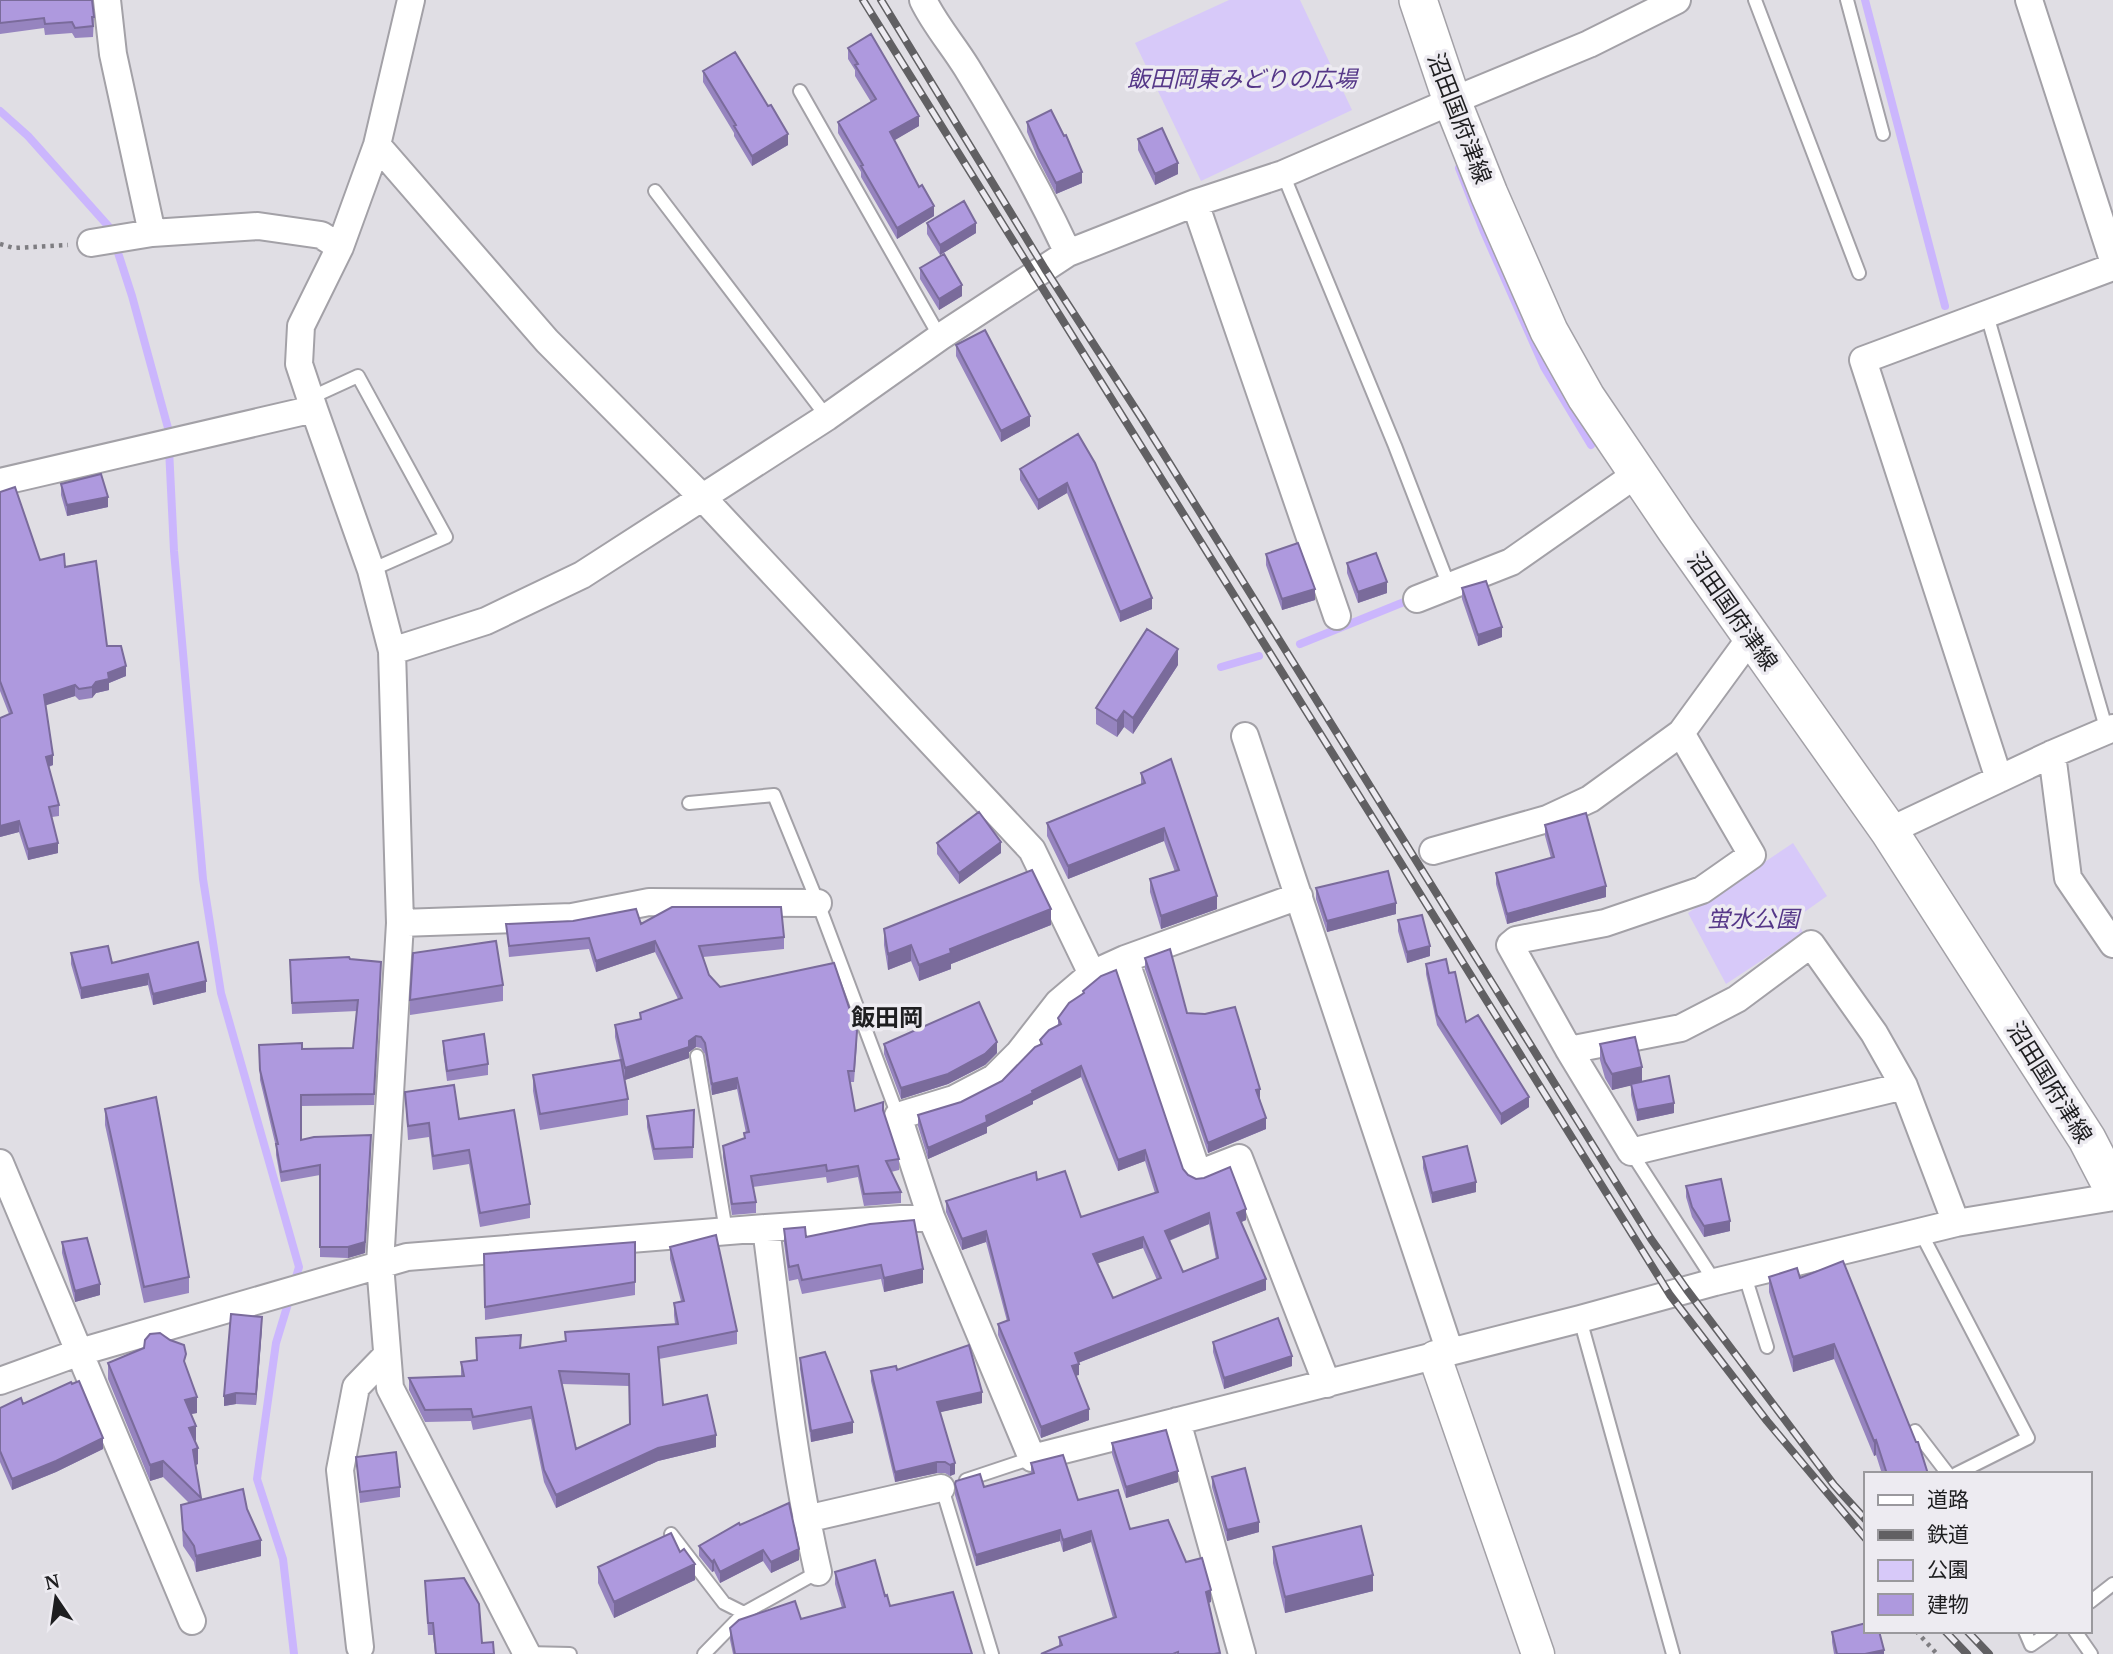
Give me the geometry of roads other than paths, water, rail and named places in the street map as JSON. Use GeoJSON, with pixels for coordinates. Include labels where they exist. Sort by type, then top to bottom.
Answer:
{"type":"FeatureCollection","features":[{"type":"Feature","properties":{"kind":"main road","name":"沼田国府津線"},"geometry":{"type":"LineString","coordinates":[[1418,0],[1451,101],[1549,331],[1586,397],[1889,831],[2080,1127],[2113,1189]]}},
{"type":"Feature","properties":{"kind":"street"},"geometry":{"type":"LineString","coordinates":[[107,0],[113,54],[118,238],[258,226],[321,235],[340,247]]}},
{"type":"Feature","properties":{"kind":"street"},"geometry":{"type":"LineString","coordinates":[[411,0],[377,145],[340,247],[301,326],[299,364],[372,570],[392,651],[400,923],[380,1264],[390,1388],[527,1654]]}},
{"type":"Feature","properties":{"kind":"street"},"geometry":{"type":"LineString","coordinates":[[923,0],[966,66],[1038,188],[1068,253]]}},
{"type":"Feature","properties":{"kind":"street"},"geometry":{"type":"LineString","coordinates":[[392,651],[486,621],[582,575],[827,417],[940,337],[1068,253],[1195,203],[1283,174],[1589,44],[1677,0]]}},
{"type":"Feature","properties":{"kind":"street"},"geometry":{"type":"LineString","coordinates":[[2029,0],[2113,260]]}},
{"type":"Feature","properties":{"kind":"street"},"geometry":{"type":"LineString","coordinates":[[377,145],[547,341],[703,498],[1032,850],[1092,974]]}},
{"type":"Feature","properties":{"kind":"street"},"geometry":{"type":"LineString","coordinates":[[1195,203],[1337,616]]}},
{"type":"Feature","properties":{"kind":"street"},"geometry":{"type":"LineString","coordinates":[[1999,779],[1863,360],[2113,267]]}},
{"type":"Feature","properties":{"kind":"street"},"geometry":{"type":"LineString","coordinates":[[0,482],[183,439],[312,404]]}},
{"type":"Feature","properties":{"kind":"street"},"geometry":{"type":"LineString","coordinates":[[1417,598],[1511,562],[1637,473]]}},
{"type":"Feature","properties":{"kind":"street"},"geometry":{"type":"LineString","coordinates":[[1433,851],[1546,819],[1590,799],[1681,733],[1751,636]]}},
{"type":"Feature","properties":{"kind":"street"},"geometry":{"type":"LineString","coordinates":[[1889,831],[2052,754],[2110,730]]}},
{"type":"Feature","properties":{"kind":"street"},"geometry":{"type":"LineString","coordinates":[[1681,733],[1752,855],[1702,890],[1605,923],[1516,940],[1510,945],[1631,1152],[1904,1086]]}},
{"type":"Feature","properties":{"kind":"street"},"geometry":{"type":"LineString","coordinates":[[1245,736],[1299,897],[1538,1654]]}},
{"type":"Feature","properties":{"kind":"street"},"geometry":{"type":"LineString","coordinates":[[2052,754],[2068,878],[2113,944]]}},
{"type":"Feature","properties":{"kind":"street"},"geometry":{"type":"LineString","coordinates":[[1299,897],[1125,959],[1092,974],[1058,1003],[1019,1053],[994,1078],[954,1099],[898,1116],[931,1217],[1032,1458],[1580,1319],[1715,1282],[1956,1223],[2113,1197]]}},
{"type":"Feature","properties":{"kind":"street"},"geometry":{"type":"LineString","coordinates":[[400,923],[572,917],[649,902],[818,903]]}},
{"type":"Feature","properties":{"kind":"street"},"geometry":{"type":"LineString","coordinates":[[1569,1050],[1681,1028],[1737,999],[1811,944],[1874,1033],[1904,1086],[1956,1223]]}},
{"type":"Feature","properties":{"kind":"street"},"geometry":{"type":"LineString","coordinates":[[1125,959],[1198,1174],[1240,1158],[1327,1384]]}},
{"type":"Feature","properties":{"kind":"street"},"geometry":{"type":"LineString","coordinates":[[0,1163],[192,1621]]}},
{"type":"Feature","properties":{"kind":"street"},"geometry":{"type":"LineString","coordinates":[[0,1381],[80,1352],[407,1257],[931,1217]]}},
{"type":"Feature","properties":{"kind":"street"},"geometry":{"type":"LineString","coordinates":[[766,1228],[806,1519],[818,1572]]}},
{"type":"Feature","properties":{"kind":"street"},"geometry":{"type":"LineString","coordinates":[[360,1651],[340,1470],[356,1387],[386,1356]]}},
{"type":"Feature","properties":{"kind":"street"},"geometry":{"type":"LineString","coordinates":[[1177,1421],[1242,1654]]}},
{"type":"Feature","properties":{"kind":"street"},"geometry":{"type":"LineString","coordinates":[[806,1519],[941,1488]]}},
{"type":"Feature","properties":{"kind":"lane"},"geometry":{"type":"LineString","coordinates":[[1755,0],[1859,273]]}},
{"type":"Feature","properties":{"kind":"lane"},"geometry":{"type":"LineString","coordinates":[[1847,0],[1883,134]]}},
{"type":"Feature","properties":{"kind":"lane"},"geometry":{"type":"LineString","coordinates":[[800,90],[940,337]]}},
{"type":"Feature","properties":{"kind":"lane"},"geometry":{"type":"LineString","coordinates":[[1283,174],[1395,446],[1449,586]]}},
{"type":"Feature","properties":{"kind":"lane"},"geometry":{"type":"LineString","coordinates":[[655,191],[827,417]]}},
{"type":"Feature","properties":{"kind":"lane"},"geometry":{"type":"LineString","coordinates":[[1987,315],[2110,730]]}},
{"type":"Feature","properties":{"kind":"lane"},"geometry":{"type":"LineString","coordinates":[[312,404],[358,376],[446,537],[372,570]]}},
{"type":"Feature","properties":{"kind":"lane"},"geometry":{"type":"LineString","coordinates":[[689,803],[774,795],[818,903],[898,1116]]}},
{"type":"Feature","properties":{"kind":"lane"},"geometry":{"type":"LineString","coordinates":[[697,1056],[726,1231]]}},
{"type":"Feature","properties":{"kind":"lane"},"geometry":{"type":"LineString","coordinates":[[1631,1152],[1715,1282]]}},
{"type":"Feature","properties":{"kind":"lane"},"geometry":{"type":"LineString","coordinates":[[1921,1233],[2028,1438],[1960,1472]]}},
{"type":"Feature","properties":{"kind":"lane"},"geometry":{"type":"LineString","coordinates":[[1745,1276],[1767,1347]]}},
{"type":"Feature","properties":{"kind":"lane"},"geometry":{"type":"LineString","coordinates":[[1580,1319],[1673,1654]]}},
{"type":"Feature","properties":{"kind":"lane"},"geometry":{"type":"LineString","coordinates":[[1915,1431],[1946,1472]]}},
{"type":"Feature","properties":{"kind":"lane"},"geometry":{"type":"LineString","coordinates":[[992,1654],[941,1488],[1032,1458]]}},
{"type":"Feature","properties":{"kind":"lane"},"geometry":{"type":"LineString","coordinates":[[671,1534],[724,1603],[744,1613]]}},
{"type":"Feature","properties":{"kind":"lane"},"geometry":{"type":"LineString","coordinates":[[704,1654],[744,1613],[818,1572]]}},
{"type":"Feature","properties":{"kind":"lane"},"geometry":{"type":"LineString","coordinates":[[2092,1600],[2113,1584]]}},
{"type":"Feature","properties":{"kind":"lane"},"geometry":{"type":"LineString","coordinates":[[2026,1633],[2031,1645],[2048,1633]]}},
{"type":"Feature","properties":{"kind":"lane"},"geometry":{"type":"LineString","coordinates":[[2077,1633],[2091,1654]]}},
{"type":"Feature","properties":{"kind":"lane"},"geometry":{"type":"LineString","coordinates":[[527,1654],[570,1654]]}},
{"type":"Feature","properties":{"kind":"waterway"},"geometry":{"type":"LineString","coordinates":[[1865,0],[1945,306]]}},
{"type":"Feature","properties":{"kind":"waterway"},"geometry":{"type":"LineString","coordinates":[[0,111],[28,136],[110,228],[132,296],[168,428],[174,551],[203,879],[221,993],[299,1267],[294,1284]]}},
{"type":"Feature","properties":{"kind":"waterway"},"geometry":{"type":"LineString","coordinates":[[1459,168],[1484,232],[1544,367],[1591,445]]}},
{"type":"Feature","properties":{"kind":"waterway"},"geometry":{"type":"LineString","coordinates":[[1300,644],[1404,602]]}},
{"type":"Feature","properties":{"kind":"waterway"},"geometry":{"type":"LineString","coordinates":[[1221,667],[1259,656]]}},
{"type":"Feature","properties":{"kind":"waterway"},"geometry":{"type":"LineString","coordinates":[[290,1297],[276,1343],[257,1479],[283,1559],[294,1654]]}},
{"type":"Feature","properties":{"kind":"railway"},"geometry":{"type":"LineString","coordinates":[[863,0],[1670,1295],[1767,1421],[1864,1537]]}},
{"type":"Feature","properties":{"kind":"railway"},"geometry":{"type":"LineString","coordinates":[[881,0],[1045,269],[1142,419],[1651,1239],[1834,1485],[1864,1518]]}},
{"type":"Feature","properties":{"kind":"railway"},"geometry":{"type":"LineString","coordinates":[[1947,1633],[1967,1654]]}},
{"type":"Feature","properties":{"kind":"railway"},"geometry":{"type":"LineString","coordinates":[[1969,1633],[1989,1654]]}},
{"type":"Feature","properties":{"kind":"district","name":"飯田岡"},"geometry":{"type":"Point","coordinates":[887,1017]}},
{"type":"Feature","properties":{"kind":"park label","name":"飯田岡東みどりの広場"},"geometry":{"type":"Point","coordinates":[1242,78]}},
{"type":"Feature","properties":{"kind":"park label","name":"蛍水公園"},"geometry":{"type":"Point","coordinates":[1753,918]}}]}
